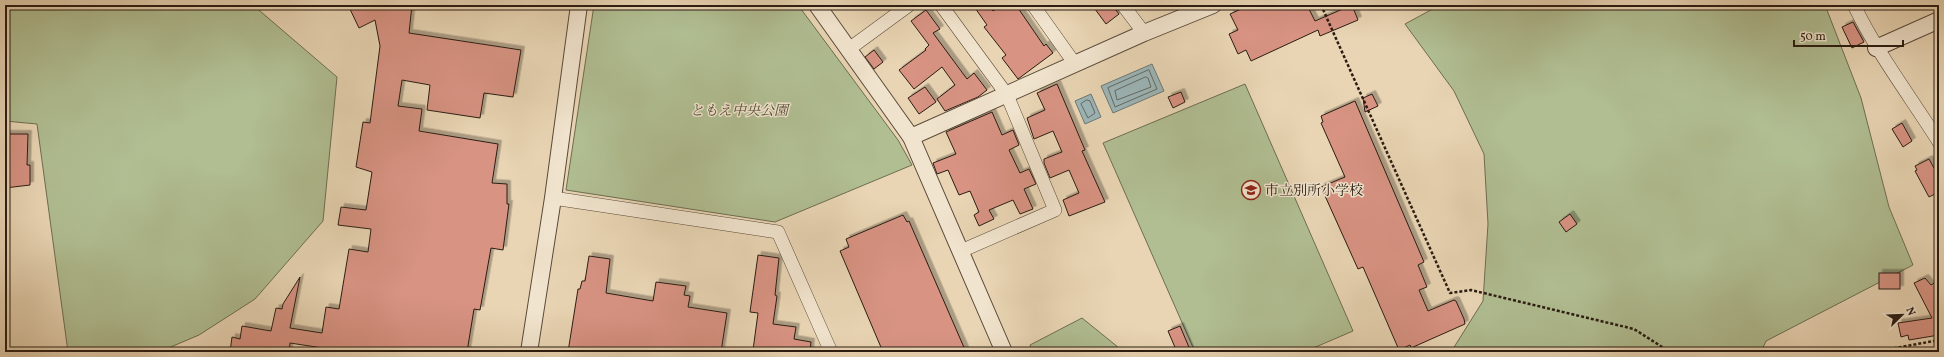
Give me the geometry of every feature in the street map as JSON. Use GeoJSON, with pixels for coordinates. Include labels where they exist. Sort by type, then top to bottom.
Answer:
{"type":"FeatureCollection","features":[{"type":"Feature","properties":{"kind":"street"},"geometry":{"type":"LineString","coordinates":[[529,352],[553,198],[579,5]]}},
{"type":"Feature","properties":{"kind":"street"},"geometry":{"type":"LineString","coordinates":[[817,5],[911,137],[1004,352]]}},
{"type":"Feature","properties":{"kind":"street"},"geometry":{"type":"LineString","coordinates":[[849,49],[909,5]]}},
{"type":"Feature","properties":{"kind":"street"},"geometry":{"type":"LineString","coordinates":[[941,5],[1007,94],[1055,210],[961,251]]}},
{"type":"Feature","properties":{"kind":"street"},"geometry":{"type":"LineString","coordinates":[[1033,5],[1076,64]]}},
{"type":"Feature","properties":{"kind":"street"},"geometry":{"type":"LineString","coordinates":[[1123,5],[1144,33]]}},
{"type":"Feature","properties":{"kind":"street"},"geometry":{"type":"LineString","coordinates":[[911,137],[1144,33],[1213,5]]}},
{"type":"Feature","properties":{"kind":"street"},"geometry":{"type":"LineString","coordinates":[[1854,5],[1876,48],[1904,86],[1939,142]]}},
{"type":"Feature","properties":{"kind":"street"},"geometry":{"type":"LineString","coordinates":[[1876,48],[1939,20]]}},
{"type":"Feature","properties":{"kind":"street"},"geometry":{"type":"LineString","coordinates":[[553,198],[778,232],[830,352]]}},
{"type":"Feature","properties":{"kind":"path"},"geometry":{"type":"LineString","coordinates":[[1321,5],[1450,293],[1471,290],[1634,329],[1670,352]]}},
{"type":"Feature","properties":{"kind":"path"},"geometry":{"type":"LineString","coordinates":[[1874,352],[1939,340]]}},
{"type":"Feature","properties":{"kind":"green space"},"geometry":{"type":"Polygon","coordinates":[[[5,5],[253,5],[337,77],[323,221],[255,299],[199,335],[159,352],[68,352],[37,124],[5,121],[5,5]]]}},
{"type":"Feature","properties":{"kind":"green space","name":"ともえ中央公園"},"geometry":{"type":"Polygon","coordinates":[[[594,5],[798,5],[898,140],[912,165],[775,222],[566,190],[594,5]]]}},
{"type":"Feature","properties":{"kind":"green space"},"geometry":{"type":"Polygon","coordinates":[[[1440,5],[1825,5],[1861,98],[1889,207],[1913,265],[1766,341],[1761,352],[1451,352],[1483,301],[1488,224],[1484,154],[1454,91],[1405,24],[1440,5]]]}},
{"type":"Feature","properties":{"kind":"green space"},"geometry":{"type":"Polygon","coordinates":[[[1245,84],[1353,331],[1304,352],[1195,352],[1103,143],[1245,84]]]}},
{"type":"Feature","properties":{"kind":"green space"},"geometry":{"type":"Polygon","coordinates":[[[1082,318],[1124,352],[1032,352],[1030,345],[1082,318]]]}},
{"type":"Feature","properties":{"kind":"water"},"geometry":{"type":"Polygon","coordinates":[[[1152,64],[1164,91],[1113,113],[1101,86],[1152,64]]]}},
{"type":"Feature","properties":{"kind":"water"},"geometry":{"type":"Polygon","coordinates":[[[1091,94],[1101,117],[1085,124],[1075,101],[1091,94]]]}},
{"type":"Feature","properties":{"kind":"building"},"geometry":{"type":"Polygon","coordinates":[[[348,5],[412,5],[409,33],[521,50],[513,97],[484,93],[480,118],[427,110],[430,85],[402,80],[398,106],[422,109],[419,131],[498,144],[492,183],[507,184],[507,204],[509,204],[503,250],[491,248],[480,310],[474,309],[467,352],[349,352],[290,343],[289,352],[230,352],[232,337],[240,339],[242,326],[271,331],[276,308],[282,309],[283,304],[300,277],[290,328],[322,333],[326,307],[339,309],[349,249],[368,252],[371,229],[338,225],[341,207],[366,210],[372,172],[356,167],[363,122],[370,123],[380,46],[375,20],[359,28],[348,5]]]}},
{"type":"Feature","properties":{"kind":"building"},"geometry":{"type":"Polygon","coordinates":[[[973,5],[988,5],[993,11],[1001,5],[1016,5],[1044,46],[1046,44],[1053,53],[1018,79],[1002,58],[1006,55],[984,27],[987,25],[973,5]]]}},
{"type":"Feature","properties":{"kind":"building"},"geometry":{"type":"Polygon","coordinates":[[[1092,5],[1112,5],[1119,14],[1106,24],[1092,5]]]}},
{"type":"Feature","properties":{"kind":"building"},"geometry":{"type":"Polygon","coordinates":[[[1250,5],[1307,5],[1315,21],[1352,5],[1358,20],[1320,36],[1318,30],[1251,61],[1246,50],[1238,54],[1229,34],[1238,30],[1230,14],[1250,5]]]}},
{"type":"Feature","properties":{"kind":"building"},"geometry":{"type":"Polygon","coordinates":[[[926,10],[940,29],[933,33],[967,79],[974,73],[987,90],[978,97],[945,111],[937,99],[955,85],[942,67],[914,89],[899,70],[926,50],[925,49],[929,45],[911,21],[926,10]]]}},
{"type":"Feature","properties":{"kind":"building"},"geometry":{"type":"Polygon","coordinates":[[[1853,22],[1864,42],[1852,48],[1842,27],[1853,22]]]}},
{"type":"Feature","properties":{"kind":"building"},"geometry":{"type":"Polygon","coordinates":[[[874,50],[883,62],[874,69],[865,57],[874,50]]]}},
{"type":"Feature","properties":{"kind":"building"},"geometry":{"type":"Polygon","coordinates":[[[1057,84],[1085,150],[1082,151],[1105,202],[1069,216],[1063,200],[1079,193],[1069,170],[1050,178],[1044,163],[1044,159],[1062,152],[1053,131],[1034,139],[1027,118],[1045,110],[1037,93],[1057,84]]]}},
{"type":"Feature","properties":{"kind":"building"},"geometry":{"type":"Polygon","coordinates":[[[925,87],[936,102],[919,114],[908,98],[925,87]]]}},
{"type":"Feature","properties":{"kind":"building"},"geometry":{"type":"Polygon","coordinates":[[[1181,92],[1185,102],[1173,108],[1168,97],[1181,92]]]}},
{"type":"Feature","properties":{"kind":"building"},"geometry":{"type":"Polygon","coordinates":[[[1372,94],[1378,106],[1365,112],[1363,98],[1372,94]]]}},
{"type":"Feature","properties":{"kind":"building"},"geometry":{"type":"Polygon","coordinates":[[[1355,101],[1424,262],[1418,265],[1427,287],[1419,290],[1428,311],[1454,300],[1456,301],[1464,319],[1465,324],[1411,348],[1410,345],[1399,350],[1363,267],[1358,269],[1321,187],[1345,177],[1321,123],[1323,122],[1321,116],[1355,101]]]}},
{"type":"Feature","properties":{"kind":"building"},"geometry":{"type":"Polygon","coordinates":[[[992,112],[1002,135],[1013,130],[1019,145],[1009,150],[1020,173],[1029,169],[1036,184],[1024,189],[1033,209],[1020,214],[1013,200],[989,210],[994,219],[979,226],[974,215],[979,212],[970,191],[959,195],[948,170],[937,174],[933,163],[956,154],[946,132],[992,112]]]}},
{"type":"Feature","properties":{"kind":"building"},"geometry":{"type":"Polygon","coordinates":[[[1902,123],[1912,141],[1903,147],[1892,129],[1902,123]]]}},
{"type":"Feature","properties":{"kind":"building"},"geometry":{"type":"Polygon","coordinates":[[[5,134],[28,134],[27,165],[30,165],[30,185],[5,188],[5,134]]]}},
{"type":"Feature","properties":{"kind":"building"},"geometry":{"type":"Polygon","coordinates":[[[1929,159],[1934,168],[1939,166],[1939,192],[1929,197],[1915,171],[1917,170],[1915,166],[1929,159]]]}},
{"type":"Feature","properties":{"kind":"building"},"geometry":{"type":"Polygon","coordinates":[[[1570,214],[1577,224],[1566,232],[1559,222],[1570,214]]]}},
{"type":"Feature","properties":{"kind":"building"},"geometry":{"type":"Polygon","coordinates":[[[903,215],[907,222],[909,221],[966,352],[883,352],[840,251],[849,247],[846,239],[903,215]]]}},
{"type":"Feature","properties":{"kind":"building"},"geometry":{"type":"Polygon","coordinates":[[[758,255],[779,258],[775,295],[777,296],[773,324],[796,327],[794,339],[811,342],[810,352],[767,352],[753,350],[758,313],[750,312],[758,255]]]}},
{"type":"Feature","properties":{"kind":"building"},"geometry":{"type":"Polygon","coordinates":[[[589,256],[610,259],[606,293],[653,301],[656,282],[686,286],[684,295],[690,296],[688,307],[727,313],[721,352],[568,352],[578,289],[580,289],[582,281],[585,281],[589,256]]]}},
{"type":"Feature","properties":{"kind":"building"},"geometry":{"type":"Polygon","coordinates":[[[1879,273],[1900,273],[1900,289],[1879,289],[1879,273]]]}},
{"type":"Feature","properties":{"kind":"building"},"geometry":{"type":"Polygon","coordinates":[[[1925,278],[1931,285],[1939,280],[1939,335],[1909,340],[1908,335],[1901,337],[1898,323],[1932,318],[1914,283],[1925,278]]]}},
{"type":"Feature","properties":{"kind":"building"},"geometry":{"type":"Polygon","coordinates":[[[1180,326],[1191,352],[1177,352],[1168,331],[1180,326]]]}},
{"type":"Feature","properties":{"kind":"place","name":"市立別所小学校"},"geometry":{"type":"Point","coordinates":[1251,190]}}]}
